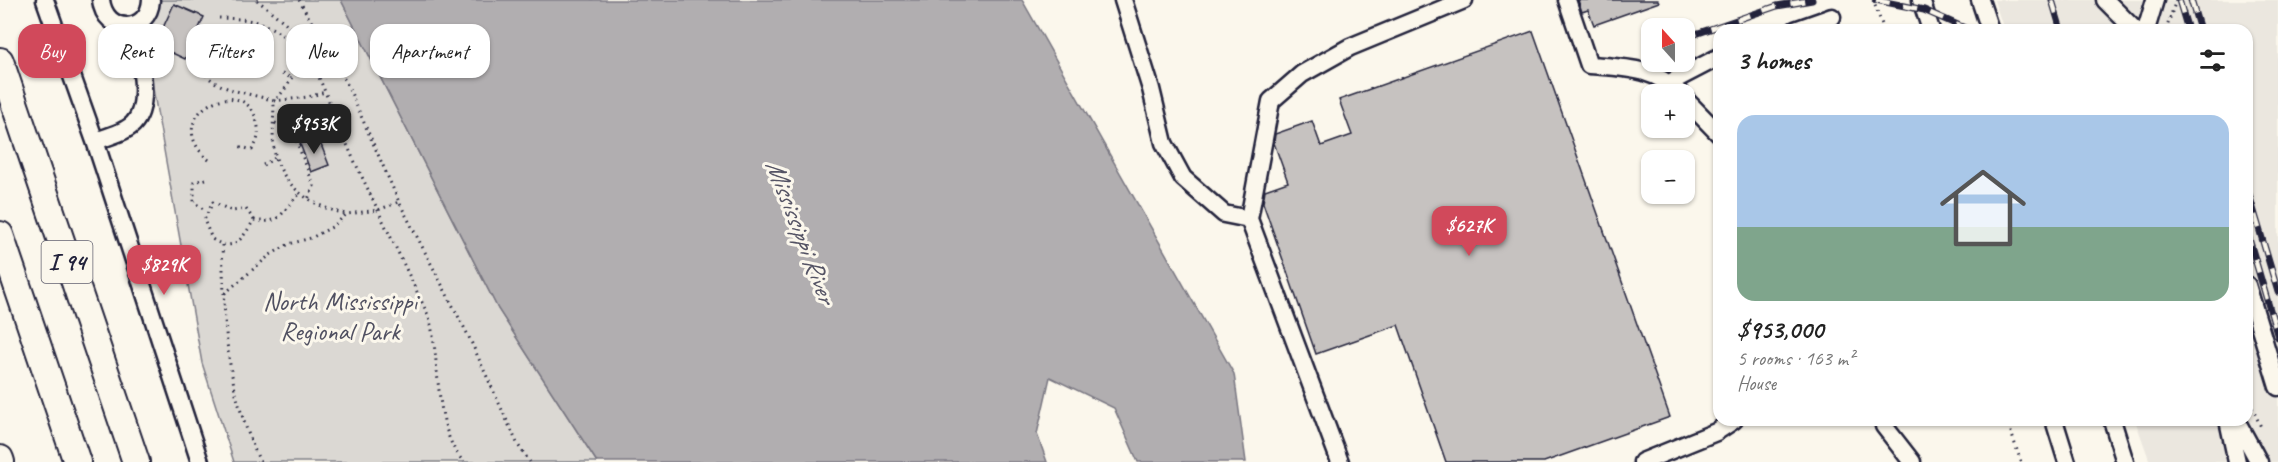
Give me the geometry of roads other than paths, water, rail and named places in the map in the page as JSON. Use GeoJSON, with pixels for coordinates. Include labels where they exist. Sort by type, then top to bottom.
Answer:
{"type":"FeatureCollection","features":[{"type":"Feature","properties":{"kind":"highway","name":"I 94"},"geometry":{"type":"LineString","coordinates":[[0,61],[136,462]]}},
{"type":"Feature","properties":{"kind":"highway","name":"I 94"},"geometry":{"type":"LineString","coordinates":[[0,235],[77,462]]}},
{"type":"Feature","properties":{"kind":"street"},"geometry":{"type":"LineString","coordinates":[[45,0],[95,141],[200,462]]}},
{"type":"Feature","properties":{"kind":"street"},"geometry":{"type":"LineString","coordinates":[[101,0],[102,8],[110,21],[119,24]]}},
{"type":"Feature","properties":{"kind":"street"},"geometry":{"type":"LineString","coordinates":[[135,24],[146,17],[151,0]]}},
{"type":"Feature","properties":{"kind":"street"},"geometry":{"type":"LineString","coordinates":[[1123,0],[1151,89],[1164,143],[1183,178],[1224,214],[1249,219]]}},
{"type":"Feature","properties":{"kind":"street"},"geometry":{"type":"LineString","coordinates":[[1340,462],[1249,219],[1271,101],[1302,74],[1350,47],[1464,0]]}},
{"type":"Feature","properties":{"kind":"street"},"geometry":{"type":"LineString","coordinates":[[1567,0],[1589,65],[1642,69],[1667,84]]}},
{"type":"Feature","properties":{"kind":"street"},"geometry":{"type":"LineString","coordinates":[[1921,0],[1928,24]]}},
{"type":"Feature","properties":{"kind":"street"},"geometry":{"type":"LineString","coordinates":[[1980,0],[1988,24]]}},
{"type":"Feature","properties":{"kind":"street"},"geometry":{"type":"LineString","coordinates":[[2104,0],[2129,24]]}},
{"type":"Feature","properties":{"kind":"street"},"geometry":{"type":"LineString","coordinates":[[2148,24],[2156,0]]}},
{"type":"Feature","properties":{"kind":"street"},"geometry":{"type":"LineString","coordinates":[[1812,24],[1832,17]]}},
{"type":"Feature","properties":{"kind":"street"},"geometry":{"type":"LineString","coordinates":[[1682,84],[1713,61]]}},
{"type":"Feature","properties":{"kind":"street"},"geometry":{"type":"LineString","coordinates":[[95,141],[132,126],[141,114],[144,99],[141,78]]}},
{"type":"Feature","properties":{"kind":"street"},"geometry":{"type":"LineString","coordinates":[[1695,109],[1713,128]]}},
{"type":"Feature","properties":{"kind":"street"},"geometry":{"type":"LineString","coordinates":[[2253,305],[2278,387]]}},
{"type":"Feature","properties":{"kind":"street"},"geometry":{"type":"LineString","coordinates":[[1642,462],[1716,432],[1725,426]]}},
{"type":"Feature","properties":{"kind":"street"},"geometry":{"type":"LineString","coordinates":[[1884,426],[1912,462]]}},
{"type":"Feature","properties":{"kind":"street"},"geometry":{"type":"LineString","coordinates":[[2056,426],[2067,462]]}},
{"type":"Feature","properties":{"kind":"street"},"geometry":{"type":"LineString","coordinates":[[2114,426],[2125,462]]}},
{"type":"Feature","properties":{"kind":"street"},"geometry":{"type":"LineString","coordinates":[[2229,426],[2237,462]]}},
{"type":"Feature","properties":{"kind":"street"},"geometry":{"type":"LineString","coordinates":[[2239,426],[2259,462]]}},
{"type":"Feature","properties":{"kind":"water","name":"Mississippi River"},"geometry":{"type":"Polygon","coordinates":[[[341,0],[1022,0],[1234,374],[1246,462],[1138,462],[1114,408],[1050,377],[1037,434],[1047,462],[597,462],[498,309],[381,78],[490,78],[490,24],[370,24],[370,57],[358,33],[358,24],[353,24],[341,0]]]}},
{"type":"Feature","properties":{"kind":"railway"},"geometry":{"type":"LineString","coordinates":[[1725,24],[1777,6],[1812,0]]}},
{"type":"Feature","properties":{"kind":"railway"},"geometry":{"type":"LineString","coordinates":[[1876,0],[1924,10],[1956,24]]}},
{"type":"Feature","properties":{"kind":"railway"},"geometry":{"type":"LineString","coordinates":[[2052,0],[2059,24]]}},
{"type":"Feature","properties":{"kind":"railway"},"geometry":{"type":"LineString","coordinates":[[2179,0],[2186,24]]}},
{"type":"Feature","properties":{"kind":"railway"},"geometry":{"type":"LineString","coordinates":[[2191,0],[2198,24]]}},
{"type":"Feature","properties":{"kind":"railway"},"geometry":{"type":"LineString","coordinates":[[1695,34],[1713,28]]}},
{"type":"Feature","properties":{"kind":"railway"},"geometry":{"type":"LineString","coordinates":[[2253,208],[2278,292]]}},
{"type":"Feature","properties":{"kind":"railway"},"geometry":{"type":"LineString","coordinates":[[2253,252],[2278,337]]}},
{"type":"Feature","properties":{"kind":"park label","name":"North Mississippi Regional Park"},"geometry":{"type":"Point","coordinates":[340,316]}}]}
